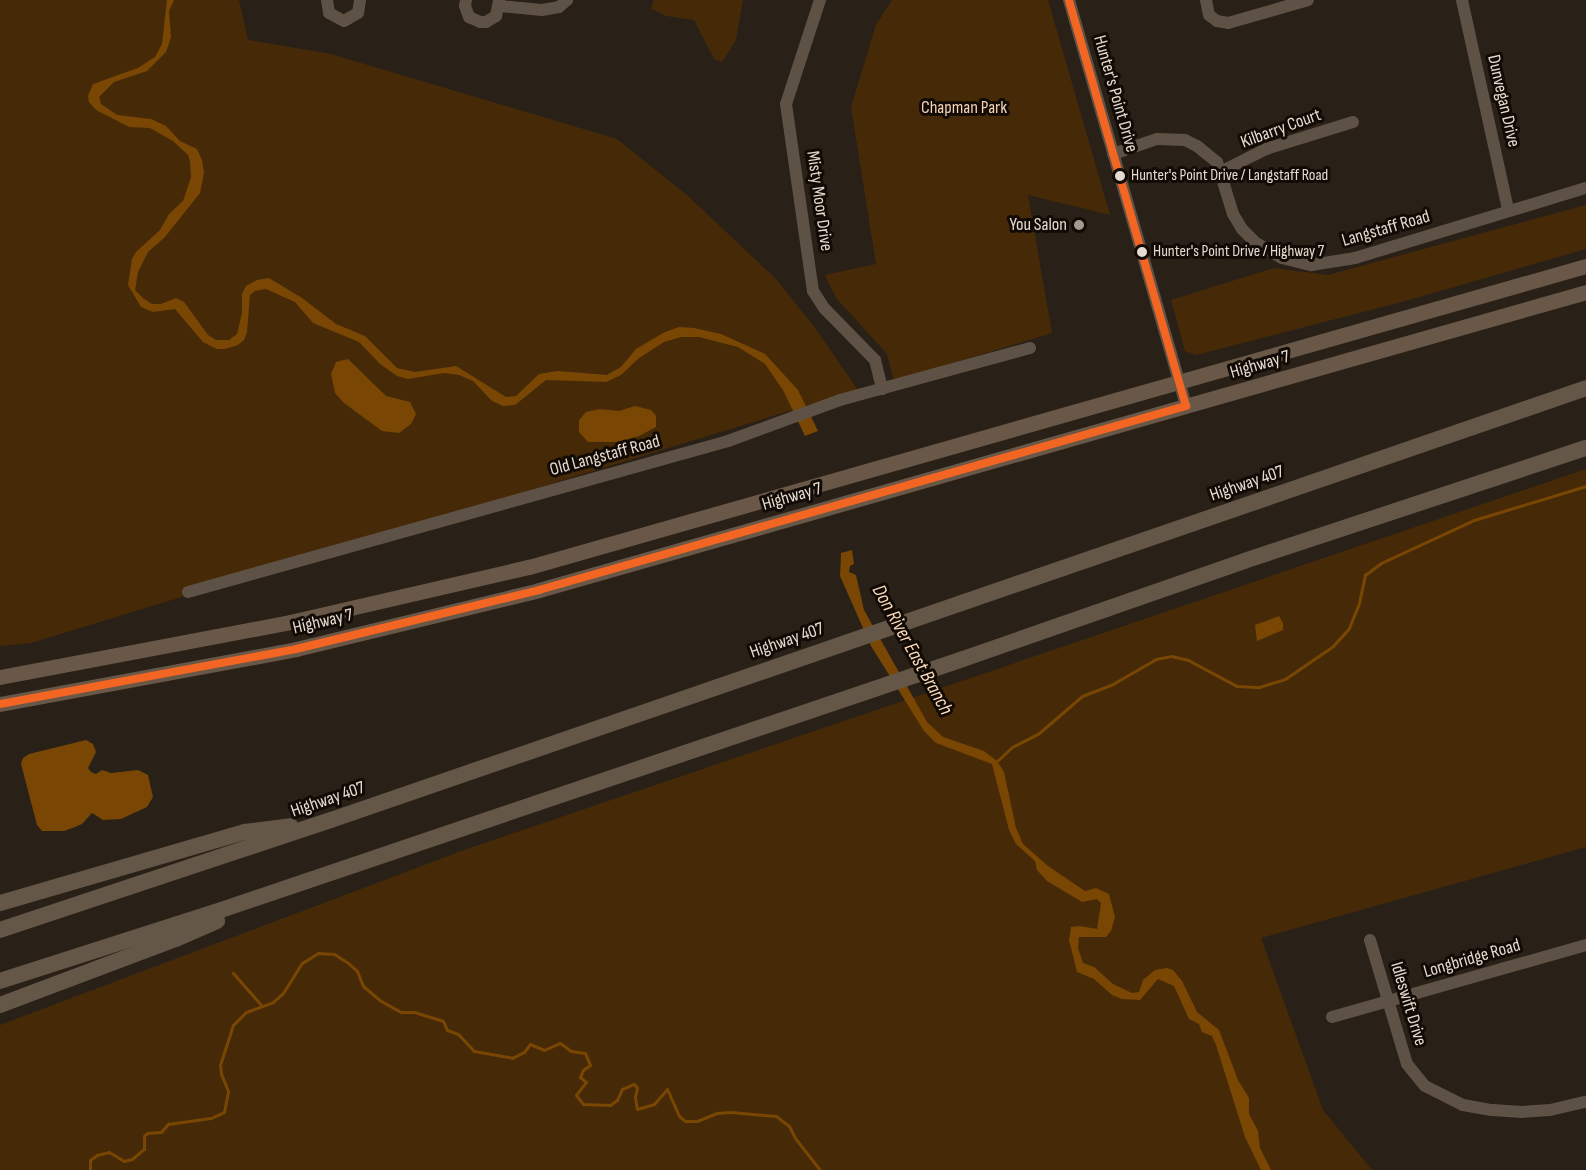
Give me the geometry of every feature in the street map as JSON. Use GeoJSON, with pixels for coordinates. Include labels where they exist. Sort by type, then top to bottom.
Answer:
{"type":"FeatureCollection","features":[{"type":"Feature","properties":{"kind":"highway","name":"Highway 407"},"geometry":{"type":"LineString","coordinates":[[0,930],[331,820],[1586,388]]}},
{"type":"Feature","properties":{"kind":"highway"},"geometry":{"type":"LineString","coordinates":[[0,981],[300,883],[963,659],[1255,557],[1586,448]]}},
{"type":"Feature","properties":{"kind":"highway"},"geometry":{"type":"LineString","coordinates":[[0,903],[244,832],[331,820]]}},
{"type":"Feature","properties":{"kind":"highway"},"geometry":{"type":"LineString","coordinates":[[0,1005],[176,939],[300,883]]}},
{"type":"Feature","properties":{"kind":"main road","name":"Highway 7"},"geometry":{"type":"LineString","coordinates":[[0,677],[290,622],[529,567],[1586,266]]}},
{"type":"Feature","properties":{"kind":"main road","name":"Highway 7"},"geometry":{"type":"LineString","coordinates":[[0,704],[296,649],[539,590],[1586,292]]}},
{"type":"Feature","properties":{"kind":"street"},"geometry":{"type":"LineString","coordinates":[[327,0],[329,13],[344,21],[358,13],[360,0]]}},
{"type":"Feature","properties":{"kind":"street"},"geometry":{"type":"LineString","coordinates":[[466,0],[465,6],[469,17],[480,22],[492,20],[499,3],[542,10],[559,7],[567,0]]}},
{"type":"Feature","properties":{"kind":"street","name":"Misty Moor Drive"},"geometry":{"type":"LineString","coordinates":[[820,0],[786,104],[813,291],[824,308],[875,360],[882,389]]}},
{"type":"Feature","properties":{"kind":"street","name":"Hunter's Point Drive"},"geometry":{"type":"LineString","coordinates":[[1070,0],[1186,406]]}},
{"type":"Feature","properties":{"kind":"street"},"geometry":{"type":"LineString","coordinates":[[1206,0],[1209,15],[1217,21],[1228,23],[1308,0]]}},
{"type":"Feature","properties":{"kind":"street","name":"Dunvegan Drive"},"geometry":{"type":"LineString","coordinates":[[1462,0],[1508,210]]}},
{"type":"Feature","properties":{"kind":"street","name":"Kilbarry Court"},"geometry":{"type":"LineString","coordinates":[[1222,171],[1266,149],[1314,136],[1353,122]]}},
{"type":"Feature","properties":{"kind":"street"},"geometry":{"type":"LineString","coordinates":[[1113,154],[1157,139],[1185,140],[1211,156],[1222,171]]}},
{"type":"Feature","properties":{"kind":"street","name":"Langstaff Road"},"geometry":{"type":"LineString","coordinates":[[1222,171],[1233,214],[1242,229],[1270,253],[1296,263],[1327,263],[1355,258],[1586,188]]}},
{"type":"Feature","properties":{"kind":"street","name":"Old Langstaff Road"},"geometry":{"type":"LineString","coordinates":[[188,592],[728,441],[792,416],[1030,348]]}},
{"type":"Feature","properties":{"kind":"street","name":"Idleswift Drive"},"geometry":{"type":"LineString","coordinates":[[1370,940],[1407,1064],[1425,1086],[1463,1105],[1522,1112],[1586,1102]]}},
{"type":"Feature","properties":{"kind":"street","name":"Longbridge Road"},"geometry":{"type":"LineString","coordinates":[[1332,1017],[1586,945]]}},
{"type":"Feature","properties":{"kind":"green space"},"geometry":{"type":"Polygon","coordinates":[[[0,0],[239,0],[248,40],[331,54],[617,139],[687,195],[775,278],[813,325],[858,390],[31,643],[0,646],[0,0]]]}},
{"type":"Feature","properties":{"kind":"green space"},"geometry":{"type":"Polygon","coordinates":[[[654,0],[743,0],[736,40],[722,62],[714,59],[694,20],[666,16],[651,8],[654,0]]]}},
{"type":"Feature","properties":{"kind":"green space","name":"Chapman Park"},"geometry":{"type":"Polygon","coordinates":[[[892,0],[1048,0],[1110,215],[1028,195],[1052,333],[894,381],[887,354],[836,298],[825,275],[876,264],[851,107],[876,25],[892,0]]]}},
{"type":"Feature","properties":{"kind":"green space"},"geometry":{"type":"Polygon","coordinates":[[[1586,205],[1586,249],[1409,300],[1196,355],[1185,351],[1171,300],[1274,268],[1328,275],[1586,205]]]}},
{"type":"Feature","properties":{"kind":"green space"},"geometry":{"type":"Polygon","coordinates":[[[1586,469],[1586,847],[1261,938],[1323,1110],[1372,1170],[0,1170],[0,1025],[464,850],[1586,469]]]}},
{"type":"Feature","properties":{"kind":"shaded area"},"geometry":{"type":"Polygon","coordinates":[[[167,0],[174,0],[169,11],[171,37],[166,52],[147,71],[114,82],[99,97],[101,104],[117,115],[151,119],[166,126],[180,141],[197,149],[202,160],[204,173],[200,193],[165,237],[148,252],[138,272],[135,290],[144,299],[152,304],[161,304],[176,298],[184,302],[208,335],[216,340],[229,340],[237,334],[242,313],[242,294],[246,286],[257,280],[269,278],[302,298],[336,324],[365,336],[397,368],[415,372],[456,366],[506,397],[516,396],[539,374],[558,371],[607,375],[621,367],[636,349],[663,333],[679,327],[694,328],[721,334],[765,354],[798,390],[818,431],[805,436],[783,390],[765,364],[738,347],[699,337],[681,337],[664,342],[639,358],[621,375],[606,382],[546,380],[515,405],[503,406],[492,401],[473,381],[459,375],[444,373],[408,379],[397,376],[380,364],[359,342],[313,323],[295,302],[266,289],[255,291],[250,295],[247,332],[244,340],[238,345],[225,349],[217,349],[203,342],[175,309],[153,312],[141,307],[128,285],[132,259],[136,252],[160,230],[169,214],[183,201],[191,177],[190,161],[188,155],[173,141],[150,128],[129,127],[96,110],[89,102],[88,96],[93,84],[138,68],[155,57],[162,44],[167,0]]]}},
{"type":"Feature","properties":{"kind":"shaded area"},"geometry":{"type":"Polygon","coordinates":[[[348,359],[386,396],[410,402],[416,414],[411,424],[399,433],[382,431],[344,403],[335,393],[331,374],[336,362],[348,359]]]}},
{"type":"Feature","properties":{"kind":"shaded area"},"geometry":{"type":"Polygon","coordinates":[[[635,406],[651,410],[656,416],[656,427],[639,436],[618,442],[588,442],[579,432],[579,420],[586,412],[600,409],[619,411],[635,406]]]}},
{"type":"Feature","properties":{"kind":"shaded area"},"geometry":{"type":"Polygon","coordinates":[[[852,550],[854,564],[850,566],[849,572],[856,575],[864,610],[927,722],[943,737],[984,751],[997,761],[1004,772],[1016,828],[1023,844],[1048,866],[1085,891],[1096,888],[1109,894],[1115,917],[1111,931],[1106,937],[1079,937],[1078,948],[1083,963],[1094,967],[1113,984],[1132,993],[1139,992],[1143,980],[1155,970],[1167,968],[1173,970],[1182,981],[1197,1012],[1219,1030],[1238,1080],[1249,1098],[1249,1114],[1258,1131],[1260,1148],[1271,1170],[1261,1170],[1245,1137],[1212,1036],[1202,1032],[1199,1024],[1189,1019],[1174,986],[1158,979],[1140,1000],[1122,999],[1112,995],[1094,979],[1077,972],[1069,940],[1071,927],[1097,929],[1101,903],[1097,899],[1082,902],[1047,881],[1037,870],[1035,861],[1016,844],[1009,830],[992,764],[936,743],[924,731],[871,646],[840,576],[841,553],[852,550]]]}},
{"type":"Feature","properties":{"kind":"shaded area"},"geometry":{"type":"Polygon","coordinates":[[[1279,616],[1283,623],[1283,630],[1257,641],[1255,625],[1279,616]]]}},
{"type":"Feature","properties":{"kind":"shaded area"},"geometry":{"type":"Polygon","coordinates":[[[86,740],[93,744],[96,752],[88,768],[91,772],[96,774],[102,770],[111,773],[138,770],[148,775],[153,797],[147,807],[121,819],[103,820],[92,813],[82,824],[64,831],[42,831],[37,825],[21,764],[23,758],[29,754],[86,740]]]}},
{"type":"Feature","properties":{"kind":"waterway"},"geometry":{"type":"LineString","coordinates":[[996,762],[1012,747],[1039,733],[1082,696],[1111,685],[1156,659],[1171,656],[1188,660],[1237,686],[1259,687],[1285,679],[1333,646],[1349,628],[1359,603],[1365,575],[1381,563],[1474,520],[1586,486]]}},
{"type":"Feature","properties":{"kind":"waterway"},"geometry":{"type":"LineString","coordinates":[[90,1170],[90,1160],[97,1155],[109,1152],[124,1161],[132,1159],[144,1149],[144,1136],[147,1133],[161,1132],[168,1124],[211,1118],[224,1112],[228,1091],[220,1065],[233,1025],[246,1012],[273,1002],[283,993],[302,963],[318,953],[334,954],[347,962],[357,971],[363,986],[381,1001],[401,1012],[414,1012],[443,1021],[447,1030],[458,1034],[474,1051],[512,1058],[524,1052],[530,1044],[544,1050],[560,1043],[571,1051],[585,1053],[590,1065],[583,1070],[580,1077],[586,1082],[576,1095],[583,1104],[610,1105],[617,1100],[622,1089],[634,1084],[637,1088],[635,1097],[637,1109],[654,1104],[667,1089],[679,1116],[685,1121],[697,1121],[717,1113],[731,1112],[776,1116],[789,1126],[795,1138],[820,1170]]}},
{"type":"Feature","properties":{"kind":"waterway"},"geometry":{"type":"LineString","coordinates":[[233,973],[262,1006]]}},
{"type":"Feature","properties":{"kind":"transit line"},"geometry":{"type":"LineString","coordinates":[[0,704],[296,649],[539,590],[1186,406],[1069,0]]}},
{"type":"Feature","properties":{"kind":"place","name":"Hunter's Point Drive / Langstaff Road"},"geometry":{"type":"Point","coordinates":[1120,176]}},
{"type":"Feature","properties":{"kind":"place","name":"You Salon"},"geometry":{"type":"Point","coordinates":[1079,225]}},
{"type":"Feature","properties":{"kind":"place","name":"Hunter's Point Drive / Highway 7"},"geometry":{"type":"Point","coordinates":[1142,252]}},
{"type":"Feature","properties":{"kind":"water label","name":"Don River East Branch"},"geometry":{"type":"Point","coordinates":[912,650]}}]}
